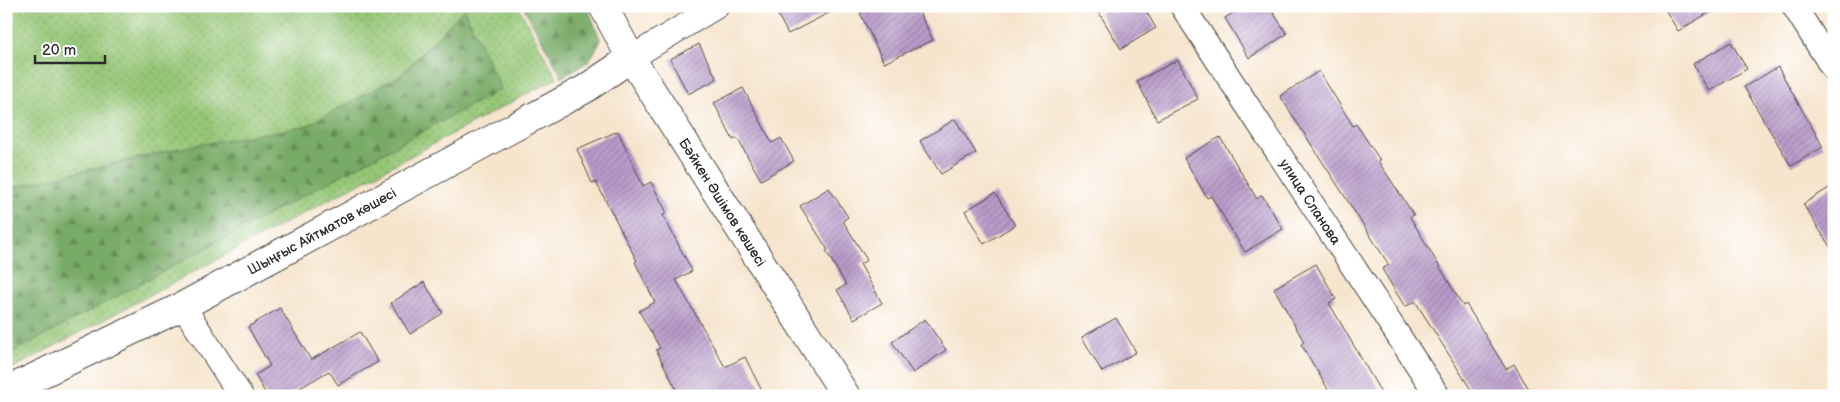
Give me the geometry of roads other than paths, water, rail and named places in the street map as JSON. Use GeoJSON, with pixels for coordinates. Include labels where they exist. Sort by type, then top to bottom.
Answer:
{"type":"FeatureCollection","features":[{"type":"Feature","properties":{"kind":"main road","name":"Бәйкен Әшімов көшесі"},"geometry":{"type":"LineString","coordinates":[[603,6],[631,58],[846,396]]}},
{"type":"Feature","properties":{"kind":"main road","name":"Шыңғыс Айтматов көшесі"},"geometry":{"type":"LineString","coordinates":[[6,391],[183,306],[585,89],[631,58]]}},
{"type":"Feature","properties":{"kind":"street"},"geometry":{"type":"LineString","coordinates":[[631,58],[717,6]]}},
{"type":"Feature","properties":{"kind":"street","name":"улица Сланова"},"geometry":{"type":"LineString","coordinates":[[1182,6],[1438,396]]}},
{"type":"Feature","properties":{"kind":"street"},"geometry":{"type":"LineString","coordinates":[[1794,6],[1834,70]]}},
{"type":"Feature","properties":{"kind":"street"},"geometry":{"type":"LineString","coordinates":[[183,306],[241,396]]}}]}
